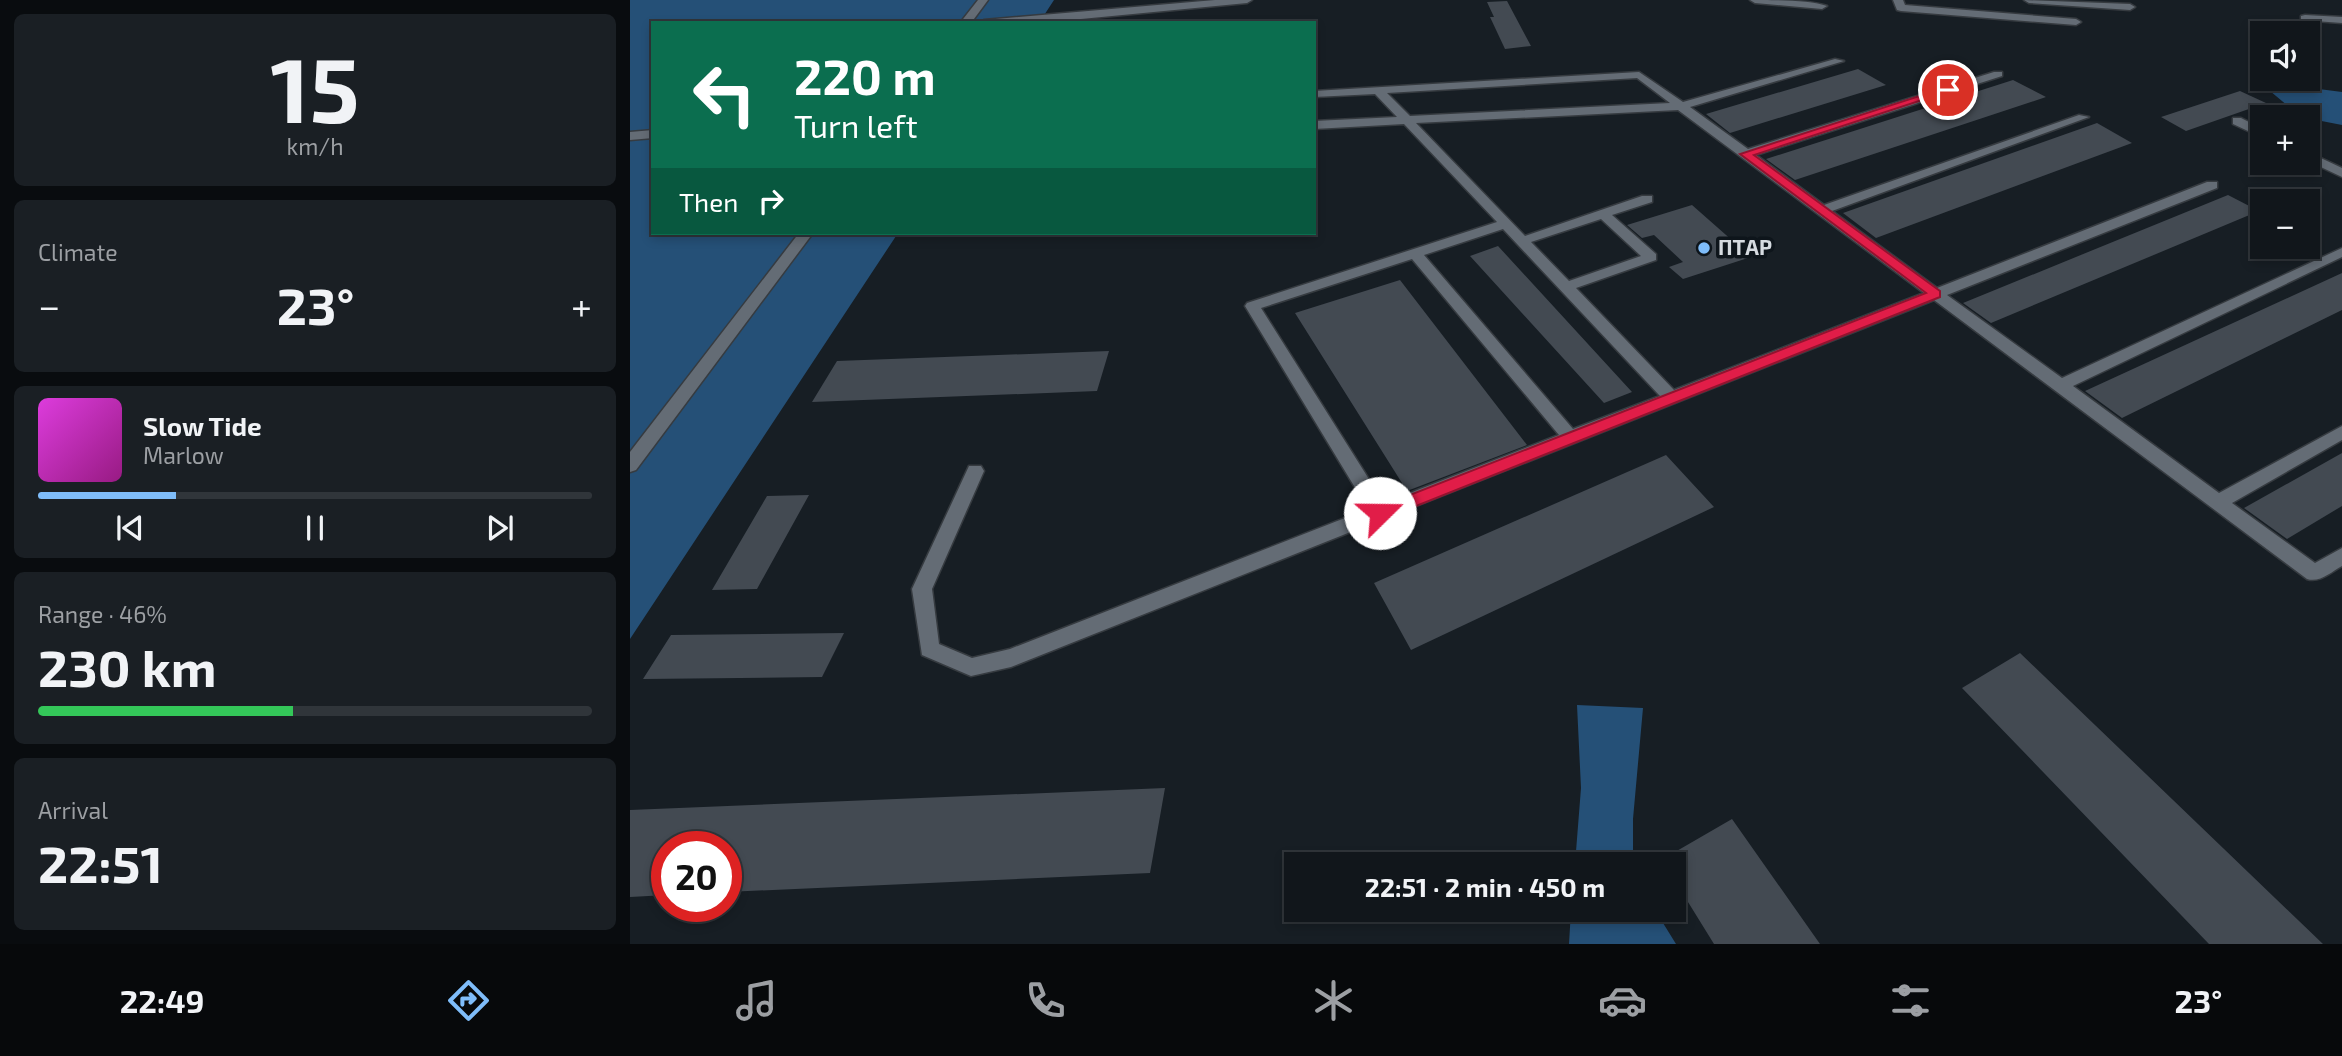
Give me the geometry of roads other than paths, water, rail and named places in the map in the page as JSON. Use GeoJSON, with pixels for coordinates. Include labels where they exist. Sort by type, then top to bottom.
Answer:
{"type":"FeatureCollection","features":[{"type":"Feature","properties":{"kind":"street"},"geometry":{"type":"LineString","coordinates":[[967,21],[983,0]]}},
{"type":"Feature","properties":{"kind":"street"},"geometry":{"type":"LineString","coordinates":[[1030,21],[1076,19],[1247,0]]}},
{"type":"Feature","properties":{"kind":"street"},"geometry":{"type":"LineString","coordinates":[[1755,0],[1822,6]]}},
{"type":"Feature","properties":{"kind":"street"},"geometry":{"type":"LineString","coordinates":[[1898,0],[1901,8],[2076,22]]}},
{"type":"Feature","properties":{"kind":"street"},"geometry":{"type":"LineString","coordinates":[[2029,0],[2130,7]]}},
{"type":"Feature","properties":{"kind":"street"},"geometry":{"type":"LineString","coordinates":[[2305,18],[2342,20]]}},
{"type":"Feature","properties":{"kind":"street"},"geometry":{"type":"LineString","coordinates":[[1316,125],[1681,106],[1839,61]]}},
{"type":"Feature","properties":{"kind":"street"},"geometry":{"type":"LineString","coordinates":[[1746,154],[1998,74]]}},
{"type":"Feature","properties":{"kind":"street"},"geometry":{"type":"LineString","coordinates":[[1316,94],[1639,75],[2314,573],[2342,556]]}},
{"type":"Feature","properties":{"kind":"street"},"geometry":{"type":"LineString","coordinates":[[1378,90],[1672,398]]}},
{"type":"Feature","properties":{"kind":"street"},"geometry":{"type":"LineString","coordinates":[[1822,210],[2083,117]]}},
{"type":"Feature","properties":{"kind":"street"},"geometry":{"type":"LineString","coordinates":[[2237,121],[2250,128]]}},
{"type":"Feature","properties":{"kind":"street"},"geometry":{"type":"LineString","coordinates":[[630,136],[651,134]]}},
{"type":"Feature","properties":{"kind":"street"},"geometry":{"type":"LineString","coordinates":[[2320,162],[2342,173]]}},
{"type":"Feature","properties":{"kind":"street"},"geometry":{"type":"LineString","coordinates":[[975,471],[922,589],[929,649],[971,667],[1011,658],[2212,185]]}},
{"type":"Feature","properties":{"kind":"street"},"geometry":{"type":"LineString","coordinates":[[1522,241],[1647,199]]}},
{"type":"Feature","properties":{"kind":"street"},"geometry":{"type":"LineString","coordinates":[[1566,287],[1651,257],[1603,214]]}},
{"type":"Feature","properties":{"kind":"street"},"geometry":{"type":"LineString","coordinates":[[1380,513],[1252,306],[1505,224]]}},
{"type":"Feature","properties":{"kind":"street"},"geometry":{"type":"LineString","coordinates":[[630,465],[804,235]]}},
{"type":"Feature","properties":{"kind":"street"},"geometry":{"type":"LineString","coordinates":[[2060,386],[2341,252]]}},
{"type":"Feature","properties":{"kind":"street"},"geometry":{"type":"LineString","coordinates":[[1416,253],[1571,438]]}},
{"type":"Feature","properties":{"kind":"street"},"geometry":{"type":"LineString","coordinates":[[2219,502],[2342,432]]}},
{"type":"Feature","properties":{"kind":"place","name":"ПТАР"},"geometry":{"type":"Point","coordinates":[1704,248]}}]}
